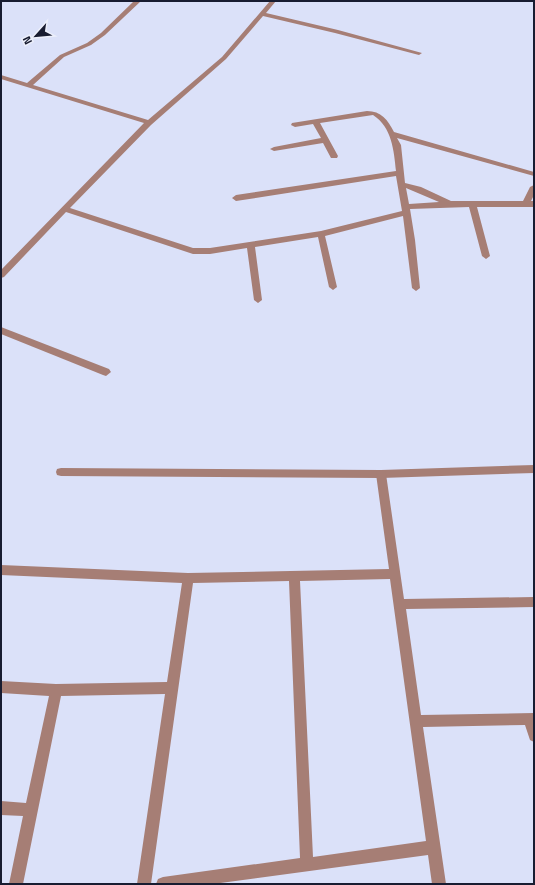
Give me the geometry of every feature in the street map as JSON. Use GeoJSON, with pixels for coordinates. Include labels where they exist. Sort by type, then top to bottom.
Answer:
{"type":"FeatureCollection","features":[{"type":"Feature","properties":{"kind":"street"},"geometry":{"type":"LineString","coordinates":[[27,86],[62,56],[88,44],[104,34],[138,1]]}},
{"type":"Feature","properties":{"kind":"street"},"geometry":{"type":"LineString","coordinates":[[1,275],[148,123],[224,58],[273,1]]}},
{"type":"Feature","properties":{"kind":"street"},"geometry":{"type":"LineString","coordinates":[[262,14],[336,31],[419,53]]}},
{"type":"Feature","properties":{"kind":"street"},"geometry":{"type":"LineString","coordinates":[[1,78],[148,123]]}},
{"type":"Feature","properties":{"kind":"street"},"geometry":{"type":"LineString","coordinates":[[295,125],[374,113],[388,127],[397,145],[401,184],[411,240],[416,288]]}},
{"type":"Feature","properties":{"kind":"street"},"geometry":{"type":"LineString","coordinates":[[315,121],[334,156]]}},
{"type":"Feature","properties":{"kind":"street"},"geometry":{"type":"LineString","coordinates":[[392,134],[534,174]]}},
{"type":"Feature","properties":{"kind":"street"},"geometry":{"type":"LineString","coordinates":[[274,149],[325,140]]}},
{"type":"Feature","properties":{"kind":"street"},"geometry":{"type":"LineString","coordinates":[[236,198],[400,173]]}},
{"type":"Feature","properties":{"kind":"street"},"geometry":{"type":"LineString","coordinates":[[401,184],[418,189],[450,204]]}},
{"type":"Feature","properties":{"kind":"street"},"geometry":{"type":"LineString","coordinates":[[65,209],[193,251],[210,251],[321,234],[406,210],[450,204],[530,204],[534,187]]}},
{"type":"Feature","properties":{"kind":"street"},"geometry":{"type":"LineString","coordinates":[[472,204],[486,256]]}},
{"type":"Feature","properties":{"kind":"street"},"geometry":{"type":"LineString","coordinates":[[321,234],[332,287]]}},
{"type":"Feature","properties":{"kind":"street"},"geometry":{"type":"LineString","coordinates":[[252,245],[258,300]]}},
{"type":"Feature","properties":{"kind":"street"},"geometry":{"type":"LineString","coordinates":[[1,330],[106,372]]}},
{"type":"Feature","properties":{"kind":"street"},"geometry":{"type":"LineString","coordinates":[[61,472],[381,474],[534,469]]}},
{"type":"Feature","properties":{"kind":"street"},"geometry":{"type":"LineString","coordinates":[[381,474],[439,884]]}},
{"type":"Feature","properties":{"kind":"street"},"geometry":{"type":"LineString","coordinates":[[1,570],[188,578],[396,574]]}},
{"type":"Feature","properties":{"kind":"street"},"geometry":{"type":"LineString","coordinates":[[294,576],[307,864]]}},
{"type":"Feature","properties":{"kind":"street"},"geometry":{"type":"LineString","coordinates":[[144,884],[188,578]]}},
{"type":"Feature","properties":{"kind":"street"},"geometry":{"type":"LineString","coordinates":[[400,604],[534,602]]}},
{"type":"Feature","properties":{"kind":"street"},"geometry":{"type":"LineString","coordinates":[[1,687],[56,690],[173,688]]}},
{"type":"Feature","properties":{"kind":"street"},"geometry":{"type":"LineString","coordinates":[[16,884],[56,690]]}},
{"type":"Feature","properties":{"kind":"street"},"geometry":{"type":"LineString","coordinates":[[416,721],[532,719],[534,736]]}},
{"type":"Feature","properties":{"kind":"street"},"geometry":{"type":"LineString","coordinates":[[1,808],[32,810]]}},
{"type":"Feature","properties":{"kind":"street"},"geometry":{"type":"LineString","coordinates":[[163,884],[434,847]]}}]}
